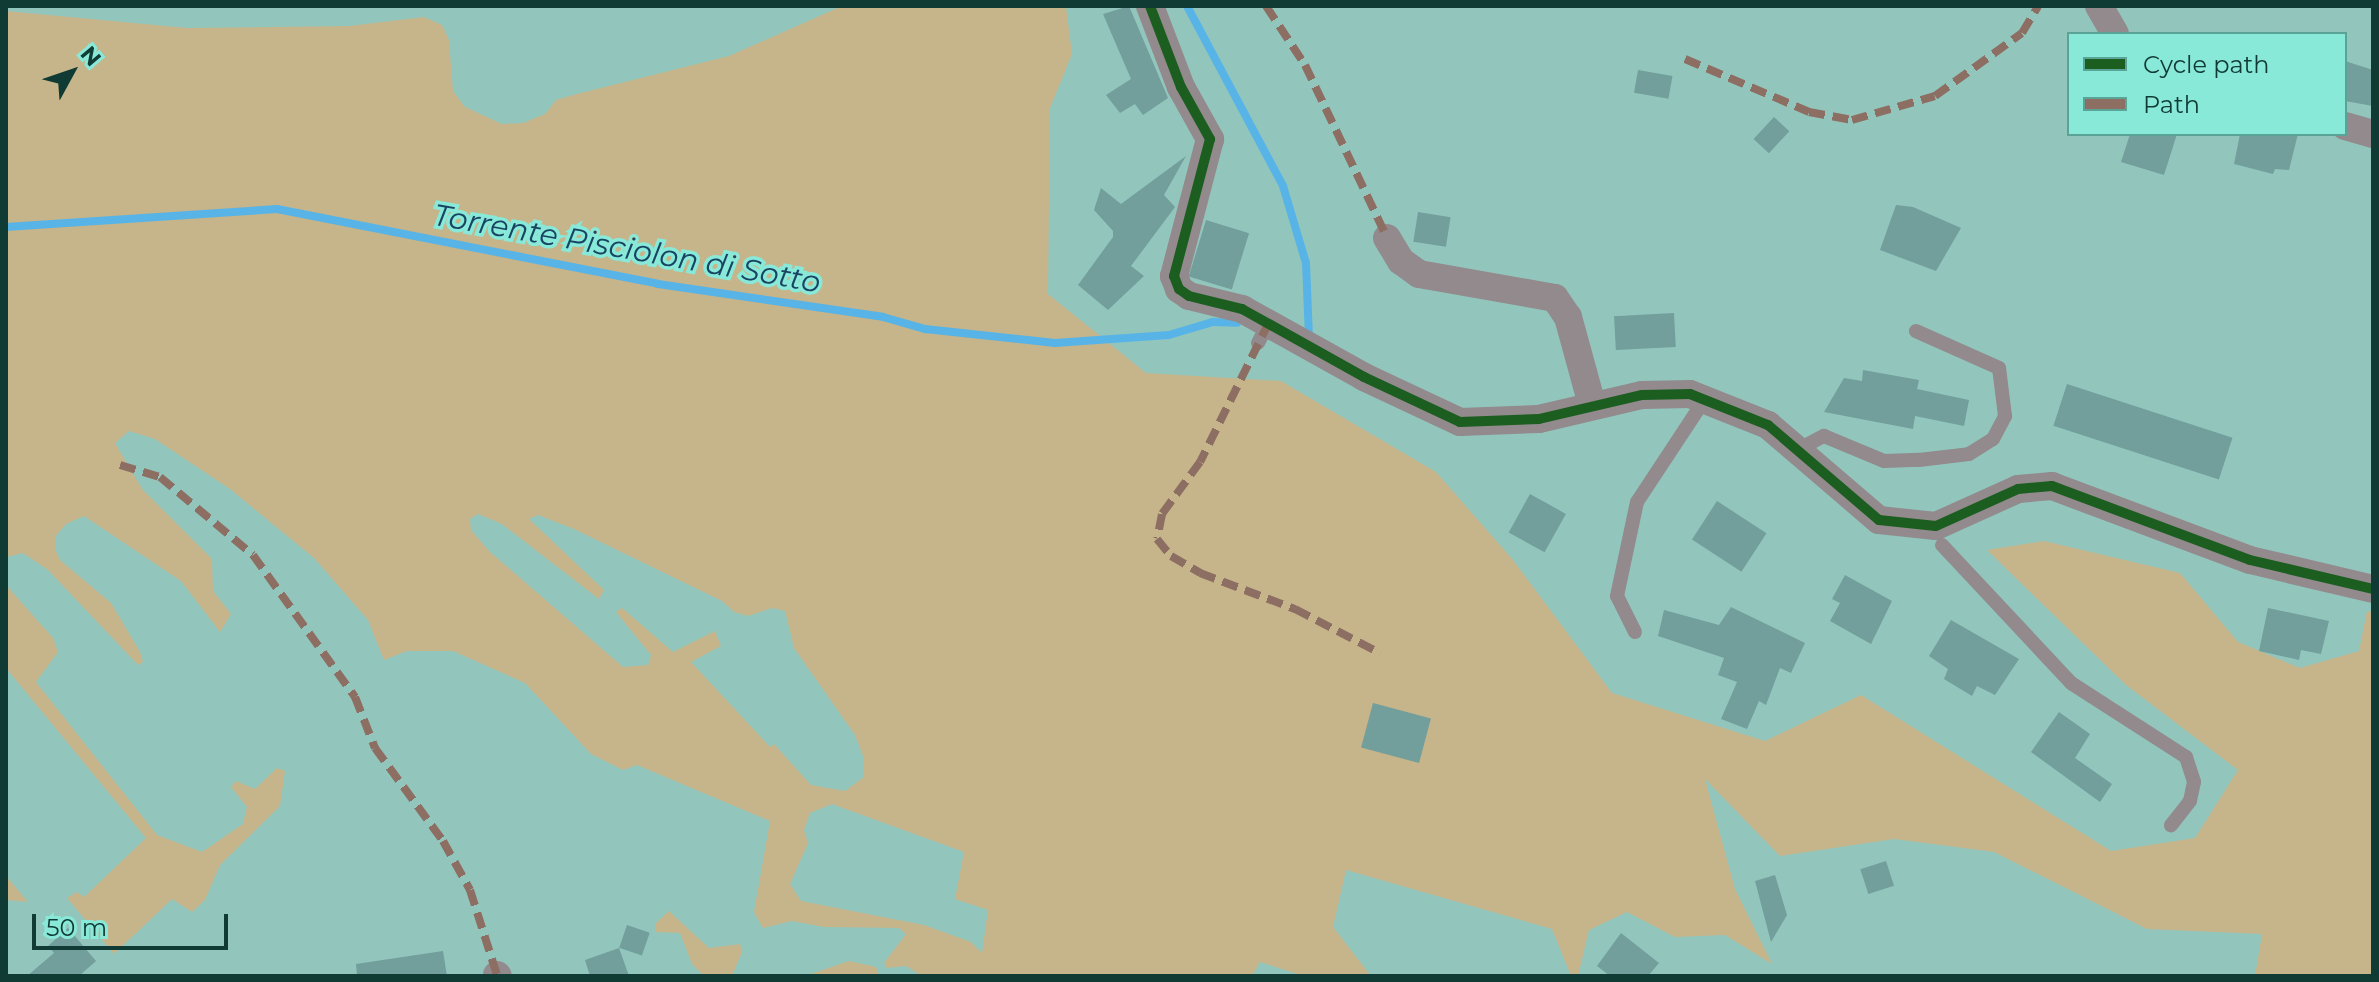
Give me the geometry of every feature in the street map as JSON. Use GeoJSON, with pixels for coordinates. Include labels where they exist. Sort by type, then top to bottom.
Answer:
{"type":"FeatureCollection","features":[{"type":"Feature","properties":{"kind":"street"},"geometry":{"type":"LineString","coordinates":[[1150,6],[1181,87],[1210,139],[1207,166],[1195,189],[1174,276],[1179,289],[1264,332],[1460,422],[1539,419],[1642,395],[1698,410],[1739,409],[1801,448],[1846,496],[1879,520],[1938,533],[2018,489],[2052,486],[2250,560],[2373,589]]}},
{"type":"Feature","properties":{"kind":"street"},"geometry":{"type":"LineString","coordinates":[[2099,6],[2114,32]]}},
{"type":"Feature","properties":{"kind":"street"},"geometry":{"type":"LineString","coordinates":[[2347,127],[2373,134]]}},
{"type":"Feature","properties":{"kind":"street"},"geometry":{"type":"LineString","coordinates":[[1387,238],[1401,261],[1419,274],[1555,298],[1568,317],[1592,405]]}},
{"type":"Feature","properties":{"kind":"lane"},"geometry":{"type":"LineString","coordinates":[[1801,448],[1824,436],[1884,461],[1919,460],[1969,454],[1993,439],[2005,416],[1999,368],[1916,331]]}},
{"type":"Feature","properties":{"kind":"lane"},"geometry":{"type":"LineString","coordinates":[[1635,632],[1617,596],[1637,502],[1698,410]]}},
{"type":"Feature","properties":{"kind":"lane"},"geometry":{"type":"LineString","coordinates":[[1938,533],[2071,683],[2186,757],[2194,782],[2190,801],[2171,825]]}},
{"type":"Feature","properties":{"kind":"shaded area"},"geometry":{"type":"Polygon","coordinates":[[[842,6],[1066,6],[1072,54],[1050,108],[1048,294],[1146,373],[1281,381],[1436,472],[1513,560],[1612,693],[1765,741],[1861,695],[2111,851],[2195,838],[2238,770],[2126,685],[1987,550],[2044,541],[2180,573],[2238,642],[2300,668],[2359,651],[2367,611],[2373,612],[2373,976],[2255,976],[2262,934],[2147,929],[1994,852],[1894,839],[1780,856],[1705,779],[1735,889],[1772,964],[1725,935],[1675,937],[1627,912],[1589,930],[1578,976],[1571,976],[1552,929],[1346,870],[1333,927],[1371,976],[1304,976],[1260,962],[1252,976],[922,976],[906,966],[887,968],[884,963],[906,934],[899,928],[824,927],[792,921],[763,928],[754,912],[770,821],[637,765],[623,770],[591,754],[525,683],[453,651],[407,651],[384,660],[368,620],[314,558],[230,489],[155,439],[129,431],[115,443],[142,489],[212,559],[213,591],[231,614],[220,632],[181,581],[84,516],[66,524],[55,537],[55,549],[60,560],[111,603],[140,652],[143,662],[138,665],[48,570],[23,553],[6,557],[6,11],[187,28],[349,26],[424,17],[442,25],[449,40],[453,91],[465,107],[502,124],[523,123],[545,114],[556,100],[729,56],[842,6]],[[478,514],[470,519],[471,530],[490,552],[623,667],[648,665],[651,655],[616,612],[622,608],[673,652],[715,631],[721,646],[691,662],[770,747],[774,744],[811,785],[845,791],[864,777],[863,756],[855,735],[794,648],[785,611],[772,608],[748,616],[734,612],[722,601],[574,529],[538,515],[529,519],[604,590],[599,599],[502,524],[478,514]],[[832,804],[810,813],[804,830],[808,843],[790,884],[801,901],[924,925],[971,942],[982,953],[988,910],[955,899],[964,852],[832,804]]]}},
{"type":"Feature","properties":{"kind":"shaded area"},"geometry":{"type":"Polygon","coordinates":[[[6,585],[53,638],[58,652],[36,682],[157,835],[202,852],[243,824],[247,807],[231,787],[236,781],[255,789],[277,768],[285,771],[280,806],[220,865],[205,900],[192,912],[172,899],[114,954],[67,898],[77,892],[84,897],[146,838],[6,668],[6,585]]]}},
{"type":"Feature","properties":{"kind":"shaded area"},"geometry":{"type":"Polygon","coordinates":[[[6,876],[28,902],[6,900],[6,876]]]}},
{"type":"Feature","properties":{"kind":"shaded area"},"geometry":{"type":"Polygon","coordinates":[[[669,911],[709,948],[740,944],[742,952],[732,976],[704,976],[692,964],[680,933],[656,932],[656,923],[669,911]]]}},
{"type":"Feature","properties":{"kind":"shaded area"},"geometry":{"type":"Polygon","coordinates":[[[849,961],[876,967],[879,976],[805,976],[849,961]]]}},
{"type":"Feature","properties":{"kind":"building"},"geometry":{"type":"Polygon","coordinates":[[[1129,6],[1168,98],[1143,115],[1135,104],[1120,113],[1106,95],[1131,79],[1103,14],[1129,6]]]}},
{"type":"Feature","properties":{"kind":"building"},"geometry":{"type":"Polygon","coordinates":[[[2347,62],[2373,70],[2373,106],[2347,101],[2347,62]]]}},
{"type":"Feature","properties":{"kind":"building"},"geometry":{"type":"Polygon","coordinates":[[[1638,70],[1672,76],[1668,99],[1634,93],[1638,70]]]}},
{"type":"Feature","properties":{"kind":"building"},"geometry":{"type":"Polygon","coordinates":[[[1774,117],[1789,131],[1769,153],[1754,139],[1774,117]]]}},
{"type":"Feature","properties":{"kind":"building"},"geometry":{"type":"Polygon","coordinates":[[[2129,136],[2176,136],[2164,175],[2121,162],[2129,136]]]}},
{"type":"Feature","properties":{"kind":"building"},"geometry":{"type":"Polygon","coordinates":[[[2240,136],[2298,136],[2289,170],[2275,169],[2273,174],[2234,164],[2240,136]]]}},
{"type":"Feature","properties":{"kind":"building"},"geometry":{"type":"Polygon","coordinates":[[[1186,156],[1164,195],[1175,207],[1131,266],[1144,276],[1108,310],[1078,285],[1113,237],[1113,231],[1094,210],[1101,188],[1121,204],[1186,156]]]}},
{"type":"Feature","properties":{"kind":"building"},"geometry":{"type":"Polygon","coordinates":[[[1896,205],[1913,207],[1961,228],[1936,271],[1880,250],[1896,205]]]}},
{"type":"Feature","properties":{"kind":"building"},"geometry":{"type":"Polygon","coordinates":[[[1418,212],[1451,217],[1446,247],[1413,242],[1418,212]]]}},
{"type":"Feature","properties":{"kind":"building"},"geometry":{"type":"Polygon","coordinates":[[[1206,220],[1249,233],[1232,290],[1189,276],[1206,220]]]}},
{"type":"Feature","properties":{"kind":"building"},"geometry":{"type":"Polygon","coordinates":[[[1674,313],[1676,347],[1616,350],[1614,316],[1674,313]]]}},
{"type":"Feature","properties":{"kind":"building"},"geometry":{"type":"Polygon","coordinates":[[[1863,370],[1919,380],[1917,389],[1969,400],[1964,426],[1915,416],[1913,429],[1824,412],[1844,378],[1862,381],[1863,370]]]}},
{"type":"Feature","properties":{"kind":"building"},"geometry":{"type":"Polygon","coordinates":[[[2067,384],[2232,438],[2219,480],[2053,426],[2067,384]]]}},
{"type":"Feature","properties":{"kind":"building"},"geometry":{"type":"Polygon","coordinates":[[[1530,494],[1566,514],[1545,552],[1509,532],[1530,494]]]}},
{"type":"Feature","properties":{"kind":"building"},"geometry":{"type":"Polygon","coordinates":[[[1717,501],[1766,533],[1741,572],[1692,540],[1717,501]]]}},
{"type":"Feature","properties":{"kind":"building"},"geometry":{"type":"Polygon","coordinates":[[[1845,575],[1892,601],[1871,644],[1830,621],[1840,603],[1832,599],[1845,575]]]}},
{"type":"Feature","properties":{"kind":"building"},"geometry":{"type":"Polygon","coordinates":[[[1731,607],[1805,643],[1791,673],[1780,668],[1766,705],[1759,701],[1747,729],[1721,719],[1737,682],[1718,675],[1724,658],[1658,636],[1664,610],[1719,625],[1731,607]]]}},
{"type":"Feature","properties":{"kind":"building"},"geometry":{"type":"Polygon","coordinates":[[[2268,608],[2329,621],[2321,654],[2301,650],[2299,660],[2259,651],[2268,608]]]}},
{"type":"Feature","properties":{"kind":"building"},"geometry":{"type":"Polygon","coordinates":[[[1951,620],[2019,659],[1995,695],[1977,686],[1972,696],[1944,679],[1948,669],[1929,656],[1951,620]]]}},
{"type":"Feature","properties":{"kind":"building"},"geometry":{"type":"Polygon","coordinates":[[[1373,703],[1431,719],[1419,763],[1361,747],[1373,703]]]}},
{"type":"Feature","properties":{"kind":"building"},"geometry":{"type":"Polygon","coordinates":[[[2059,712],[2090,734],[2075,758],[2112,784],[2100,802],[2031,752],[2059,712]]]}},
{"type":"Feature","properties":{"kind":"building"},"geometry":{"type":"Polygon","coordinates":[[[1886,861],[1894,886],[1868,894],[1860,869],[1886,861]]]}},
{"type":"Feature","properties":{"kind":"building"},"geometry":{"type":"Polygon","coordinates":[[[1775,875],[1787,915],[1771,942],[1755,881],[1775,875]]]}},
{"type":"Feature","properties":{"kind":"building"},"geometry":{"type":"Polygon","coordinates":[[[627,925],[650,933],[642,956],[619,948],[627,925]]]}},
{"type":"Feature","properties":{"kind":"building"},"geometry":{"type":"Polygon","coordinates":[[[68,928],[96,961],[79,976],[27,976],[54,953],[48,946],[68,928]]]}},
{"type":"Feature","properties":{"kind":"building"},"geometry":{"type":"Polygon","coordinates":[[[1621,933],[1659,963],[1648,976],[1610,976],[1597,966],[1621,933]]]}},
{"type":"Feature","properties":{"kind":"building"},"geometry":{"type":"Polygon","coordinates":[[[619,948],[629,976],[590,976],[585,960],[619,948]]]}},
{"type":"Feature","properties":{"kind":"building"},"geometry":{"type":"Polygon","coordinates":[[[443,951],[447,976],[357,976],[356,964],[443,951]]]}},
{"type":"Feature","properties":{"kind":"waterway"},"geometry":{"type":"LineString","coordinates":[[1187,6],[1283,186],[1306,263],[1309,338]]}},
{"type":"Feature","properties":{"kind":"waterway","name":"Torrente Pisciolon di Sotto"},"geometry":{"type":"LineString","coordinates":[[6,227],[277,209],[658,284],[883,317],[925,329],[1055,343],[1169,335],[1213,322],[1237,323]]}},
{"type":"Feature","properties":{"kind":"marked path"},"geometry":{"type":"LineString","coordinates":[[1266,6],[1305,65],[1387,238]]}},
{"type":"Feature","properties":{"kind":"marked path"},"geometry":{"type":"LineString","coordinates":[[1685,59],[1809,112],[1852,120],[1935,96],[2022,33],[2038,6]]}},
{"type":"Feature","properties":{"kind":"marked path"},"geometry":{"type":"LineString","coordinates":[[1269,322],[1200,462],[1162,514],[1157,539],[1171,556],[1200,573],[1295,609],[1380,653]]}},
{"type":"Feature","properties":{"kind":"marked path"},"geometry":{"type":"LineString","coordinates":[[120,465],[160,477],[253,555],[355,697],[375,748],[443,841],[470,890],[497,975]]}},
{"type":"Feature","properties":{"kind":"cycle path"},"geometry":{"type":"LineString","coordinates":[[1150,6],[1181,87],[1210,139],[1174,276],[1179,289],[1189,296],[1242,309],[1364,377],[1460,422],[1539,419],[1642,395],[1690,394],[1768,425],[1879,520],[1936,526],[2018,489],[2052,486],[2250,560],[2373,589]]}}]}
